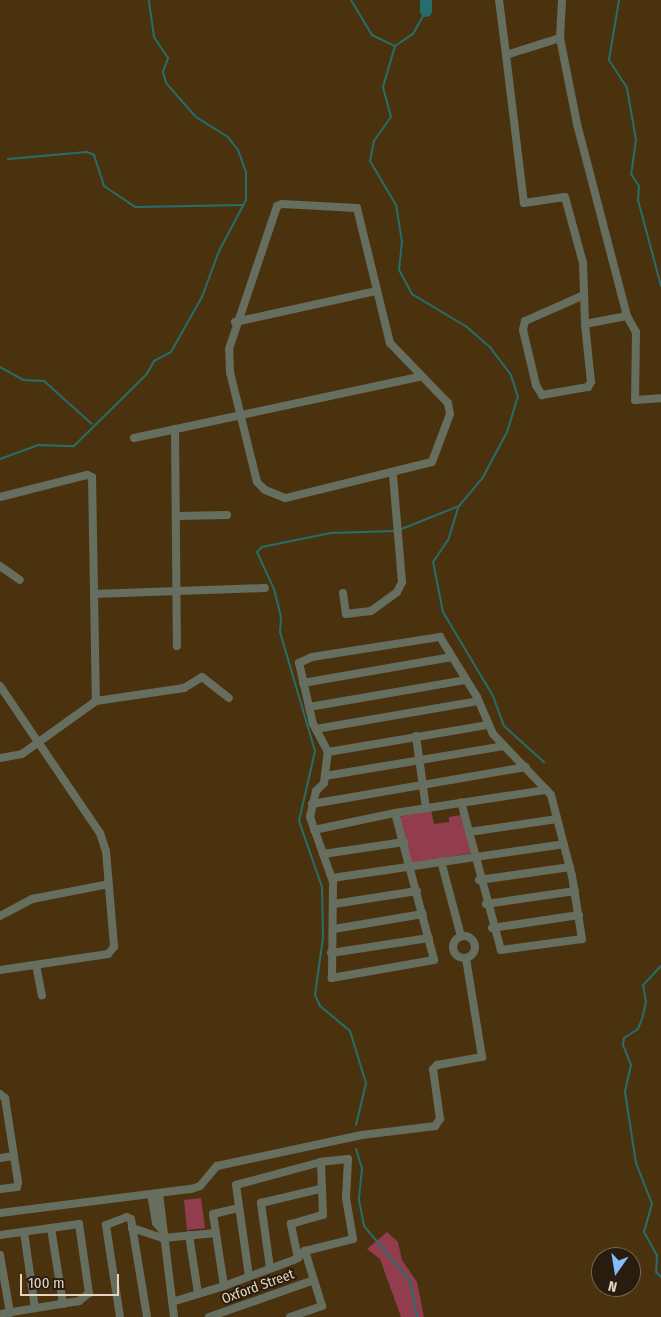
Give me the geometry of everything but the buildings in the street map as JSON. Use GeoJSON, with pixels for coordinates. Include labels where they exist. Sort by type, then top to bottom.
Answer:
{"type":"FeatureCollection","features":[{"type":"Feature","properties":{"kind":"street"},"geometry":{"type":"LineString","coordinates":[[499,0],[524,203],[565,196],[583,263],[584,295],[584,324],[592,382],[588,387],[542,395],[536,385],[525,339],[525,321],[584,295]]}},
{"type":"Feature","properties":{"kind":"street"},"geometry":{"type":"LineString","coordinates":[[562,0],[560,38],[576,124],[604,218],[627,316],[636,332],[635,400],[661,398]]}},
{"type":"Feature","properties":{"kind":"street"},"geometry":{"type":"LineString","coordinates":[[506,55],[560,38]]}},
{"type":"Feature","properties":{"kind":"street"},"geometry":{"type":"LineString","coordinates":[[282,204],[357,208],[390,343],[419,377],[448,404],[450,414],[432,462],[393,475],[276,497],[257,482],[240,413],[228,361],[235,322],[277,206],[282,204]]}},
{"type":"Feature","properties":{"kind":"street"},"geometry":{"type":"LineString","coordinates":[[235,322],[376,291]]}},
{"type":"Feature","properties":{"kind":"street"},"geometry":{"type":"LineString","coordinates":[[584,324],[627,316]]}},
{"type":"Feature","properties":{"kind":"street"},"geometry":{"type":"LineString","coordinates":[[134,438],[240,413],[419,377]]}},
{"type":"Feature","properties":{"kind":"street"},"geometry":{"type":"LineString","coordinates":[[175,429],[176,646]]}},
{"type":"Feature","properties":{"kind":"street"},"geometry":{"type":"LineString","coordinates":[[0,498],[87,475],[92,477],[96,701]]}},
{"type":"Feature","properties":{"kind":"street"},"geometry":{"type":"LineString","coordinates":[[343,593],[346,614],[371,611],[397,592],[402,582],[393,475]]}},
{"type":"Feature","properties":{"kind":"street"},"geometry":{"type":"LineString","coordinates":[[176,516],[227,515]]}},
{"type":"Feature","properties":{"kind":"street"},"geometry":{"type":"LineString","coordinates":[[0,566],[20,580]]}},
{"type":"Feature","properties":{"kind":"street"},"geometry":{"type":"LineString","coordinates":[[94,594],[265,588]]}},
{"type":"Feature","properties":{"kind":"street"},"geometry":{"type":"LineString","coordinates":[[395,813],[434,955],[428,963],[332,978],[329,973],[334,929],[332,878],[310,824],[312,804],[325,776],[328,752],[316,729],[303,683],[300,662],[340,652],[432,636],[446,642],[452,657],[478,702],[487,724],[504,746],[546,790],[564,844],[584,934],[574,942],[506,951],[501,950],[492,928],[479,880],[461,802]]}},
{"type":"Feature","properties":{"kind":"street"},"geometry":{"type":"LineString","coordinates":[[303,683],[452,657]]}},
{"type":"Feature","properties":{"kind":"street"},"geometry":{"type":"LineString","coordinates":[[1,759],[22,754],[96,701],[184,688],[202,677],[229,698]]}},
{"type":"Feature","properties":{"kind":"street"},"geometry":{"type":"LineString","coordinates":[[310,707],[465,680]]}},
{"type":"Feature","properties":{"kind":"street"},"geometry":{"type":"LineString","coordinates":[[0,686],[40,742],[100,833],[109,884],[114,952],[0,970]]}},
{"type":"Feature","properties":{"kind":"street"},"geometry":{"type":"LineString","coordinates":[[316,729],[478,702]]}},
{"type":"Feature","properties":{"kind":"street"},"geometry":{"type":"LineString","coordinates":[[328,752],[487,724]]}},
{"type":"Feature","properties":{"kind":"street"},"geometry":{"type":"LineString","coordinates":[[416,736],[426,808]]}},
{"type":"Feature","properties":{"kind":"street"},"geometry":{"type":"LineString","coordinates":[[325,776],[504,746]]}},
{"type":"Feature","properties":{"kind":"street"},"geometry":{"type":"LineString","coordinates":[[312,804],[526,767]]}},
{"type":"Feature","properties":{"kind":"street"},"geometry":{"type":"LineString","coordinates":[[314,830],[395,813],[546,790]]}},
{"type":"Feature","properties":{"kind":"street"},"geometry":{"type":"LineString","coordinates":[[469,832],[557,819]]}},
{"type":"Feature","properties":{"kind":"street"},"geometry":{"type":"LineString","coordinates":[[323,854],[404,842]]}},
{"type":"Feature","properties":{"kind":"street"},"geometry":{"type":"LineString","coordinates":[[332,878],[564,844]]}},
{"type":"Feature","properties":{"kind":"street"},"geometry":{"type":"LineString","coordinates":[[441,861],[461,936],[453,948],[457,956],[466,958],[472,955],[475,944],[471,938],[461,936]]}},
{"type":"Feature","properties":{"kind":"street"},"geometry":{"type":"LineString","coordinates":[[479,880],[570,867]]}},
{"type":"Feature","properties":{"kind":"street"},"geometry":{"type":"LineString","coordinates":[[0,916],[32,899],[109,884]]}},
{"type":"Feature","properties":{"kind":"street"},"geometry":{"type":"LineString","coordinates":[[334,904],[417,891]]}},
{"type":"Feature","properties":{"kind":"street"},"geometry":{"type":"LineString","coordinates":[[486,904],[575,892]]}},
{"type":"Feature","properties":{"kind":"street"},"geometry":{"type":"LineString","coordinates":[[334,929],[423,914]]}},
{"type":"Feature","properties":{"kind":"street"},"geometry":{"type":"LineString","coordinates":[[492,928],[579,915]]}},
{"type":"Feature","properties":{"kind":"street"},"geometry":{"type":"LineString","coordinates":[[331,953],[429,938]]}},
{"type":"Feature","properties":{"kind":"street"},"geometry":{"type":"LineString","coordinates":[[0,1213],[196,1188],[217,1166],[362,1135],[440,1123],[432,1069],[437,1065],[482,1057],[466,958]]}},
{"type":"Feature","properties":{"kind":"street"},"geometry":{"type":"LineString","coordinates":[[36,965],[42,995]]}},
{"type":"Feature","properties":{"kind":"street"},"geometry":{"type":"LineString","coordinates":[[0,1094],[5,1098],[18,1186],[0,1189]]}},
{"type":"Feature","properties":{"kind":"street"},"geometry":{"type":"LineString","coordinates":[[0,1128],[10,1126]]}},
{"type":"Feature","properties":{"kind":"street"},"geometry":{"type":"LineString","coordinates":[[0,1158],[14,1156]]}},
{"type":"Feature","properties":{"kind":"street"},"geometry":{"type":"LineString","coordinates":[[172,1302],[224,1286],[298,1258],[305,1251],[353,1239],[346,1198],[349,1160],[321,1162],[238,1183],[238,1208],[249,1276]]}},
{"type":"Feature","properties":{"kind":"street"},"geometry":{"type":"LineString","coordinates":[[298,1258],[292,1224],[323,1215],[320,1189],[321,1162]]}},
{"type":"Feature","properties":{"kind":"street"},"geometry":{"type":"LineString","coordinates":[[270,1268],[261,1203],[320,1189]]}},
{"type":"Feature","properties":{"kind":"street"},"geometry":{"type":"LineString","coordinates":[[155,1193],[174,1317]]}},
{"type":"Feature","properties":{"kind":"street"},"geometry":{"type":"LineString","coordinates":[[224,1286],[214,1212],[238,1208]]}},
{"type":"Feature","properties":{"kind":"street"},"geometry":{"type":"LineString","coordinates":[[120,1317],[106,1223],[127,1217],[132,1228],[147,1317]]}},
{"type":"Feature","properties":{"kind":"street"},"geometry":{"type":"LineString","coordinates":[[0,1235],[79,1224],[89,1293],[81,1300],[0,1314]]}},
{"type":"Feature","properties":{"kind":"street"},"geometry":{"type":"LineString","coordinates":[[51,1228],[63,1304]]}},
{"type":"Feature","properties":{"kind":"street"},"geometry":{"type":"LineString","coordinates":[[132,1228],[162,1234],[216,1233]]}},
{"type":"Feature","properties":{"kind":"street"},"geometry":{"type":"LineString","coordinates":[[24,1232],[35,1308]]}},
{"type":"Feature","properties":{"kind":"street"},"geometry":{"type":"LineString","coordinates":[[189,1235],[198,1293]]}},
{"type":"Feature","properties":{"kind":"street"},"geometry":{"type":"LineString","coordinates":[[290,1317],[322,1306],[305,1251]]}},
{"type":"Feature","properties":{"kind":"street"},"geometry":{"type":"LineString","coordinates":[[0,1255],[10,1312]]}},
{"type":"Feature","properties":{"kind":"street","name":"Oxford Street"},"geometry":{"type":"LineString","coordinates":[[210,1317],[314,1280]]}},
{"type":"Feature","properties":{"kind":"shaded area"},"geometry":{"type":"Polygon","coordinates":[[[431,810],[434,824],[449,822],[449,817],[461,815],[471,853],[412,864],[399,817],[431,810]]]}},
{"type":"Feature","properties":{"kind":"shaded area"},"geometry":{"type":"Polygon","coordinates":[[[201,1198],[205,1228],[187,1230],[184,1200],[201,1198]]]}},
{"type":"Feature","properties":{"kind":"shaded area"},"geometry":{"type":"Polygon","coordinates":[[[387,1232],[398,1242],[402,1260],[417,1282],[424,1317],[401,1317],[380,1259],[367,1249],[387,1232]]]}},
{"type":"Feature","properties":{"kind":"waterway"},"geometry":{"type":"LineString","coordinates":[[0,459],[38,445],[74,446],[146,375],[154,361],[171,352],[202,297],[219,251],[246,200],[246,172],[238,150],[228,137],[195,116],[166,83],[163,72],[168,58],[154,37],[149,0]]}},
{"type":"Feature","properties":{"kind":"waterway"},"geometry":{"type":"LineString","coordinates":[[351,0],[372,35],[395,46]]}},
{"type":"Feature","properties":{"kind":"waterway"},"geometry":{"type":"LineString","coordinates":[[426,0],[426,11]]}},
{"type":"Feature","properties":{"kind":"waterway"},"geometry":{"type":"LineString","coordinates":[[619,0],[609,60],[627,88],[636,140],[631,174],[639,186],[638,200],[661,286]]}},
{"type":"Feature","properties":{"kind":"waterway"},"geometry":{"type":"LineString","coordinates":[[399,530],[459,506],[482,479],[507,432],[518,397],[511,375],[491,348],[467,327],[412,294],[399,270],[402,242],[396,205],[370,161],[374,141],[391,117],[383,87],[395,46],[413,34],[426,11]]}},
{"type":"Feature","properties":{"kind":"waterway"},"geometry":{"type":"LineString","coordinates":[[8,159],[87,152],[94,155],[104,186],[135,207],[243,205]]}},
{"type":"Feature","properties":{"kind":"waterway"},"geometry":{"type":"LineString","coordinates":[[0,367],[23,380],[44,381],[92,424]]}},
{"type":"Feature","properties":{"kind":"waterway"},"geometry":{"type":"LineString","coordinates":[[458,508],[448,540],[433,562],[443,612],[493,696],[504,726],[544,762]]}},
{"type":"Feature","properties":{"kind":"waterway"},"geometry":{"type":"LineString","coordinates":[[356,1125],[366,1083],[350,1031],[320,1006],[315,995],[323,937],[322,887],[299,821],[315,751],[280,632],[281,617],[274,589],[257,552],[262,547],[331,533],[395,531]]}},
{"type":"Feature","properties":{"kind":"waterway"},"geometry":{"type":"LineString","coordinates":[[661,966],[643,985],[646,1002],[642,1019],[638,1029],[624,1038],[623,1045],[631,1065],[625,1092],[636,1163],[652,1204],[644,1232],[657,1255],[656,1272],[661,1277]]}},
{"type":"Feature","properties":{"kind":"waterway"},"geometry":{"type":"LineString","coordinates":[[356,1149],[362,1169],[359,1200],[364,1226],[410,1281],[417,1317]]}}]}
